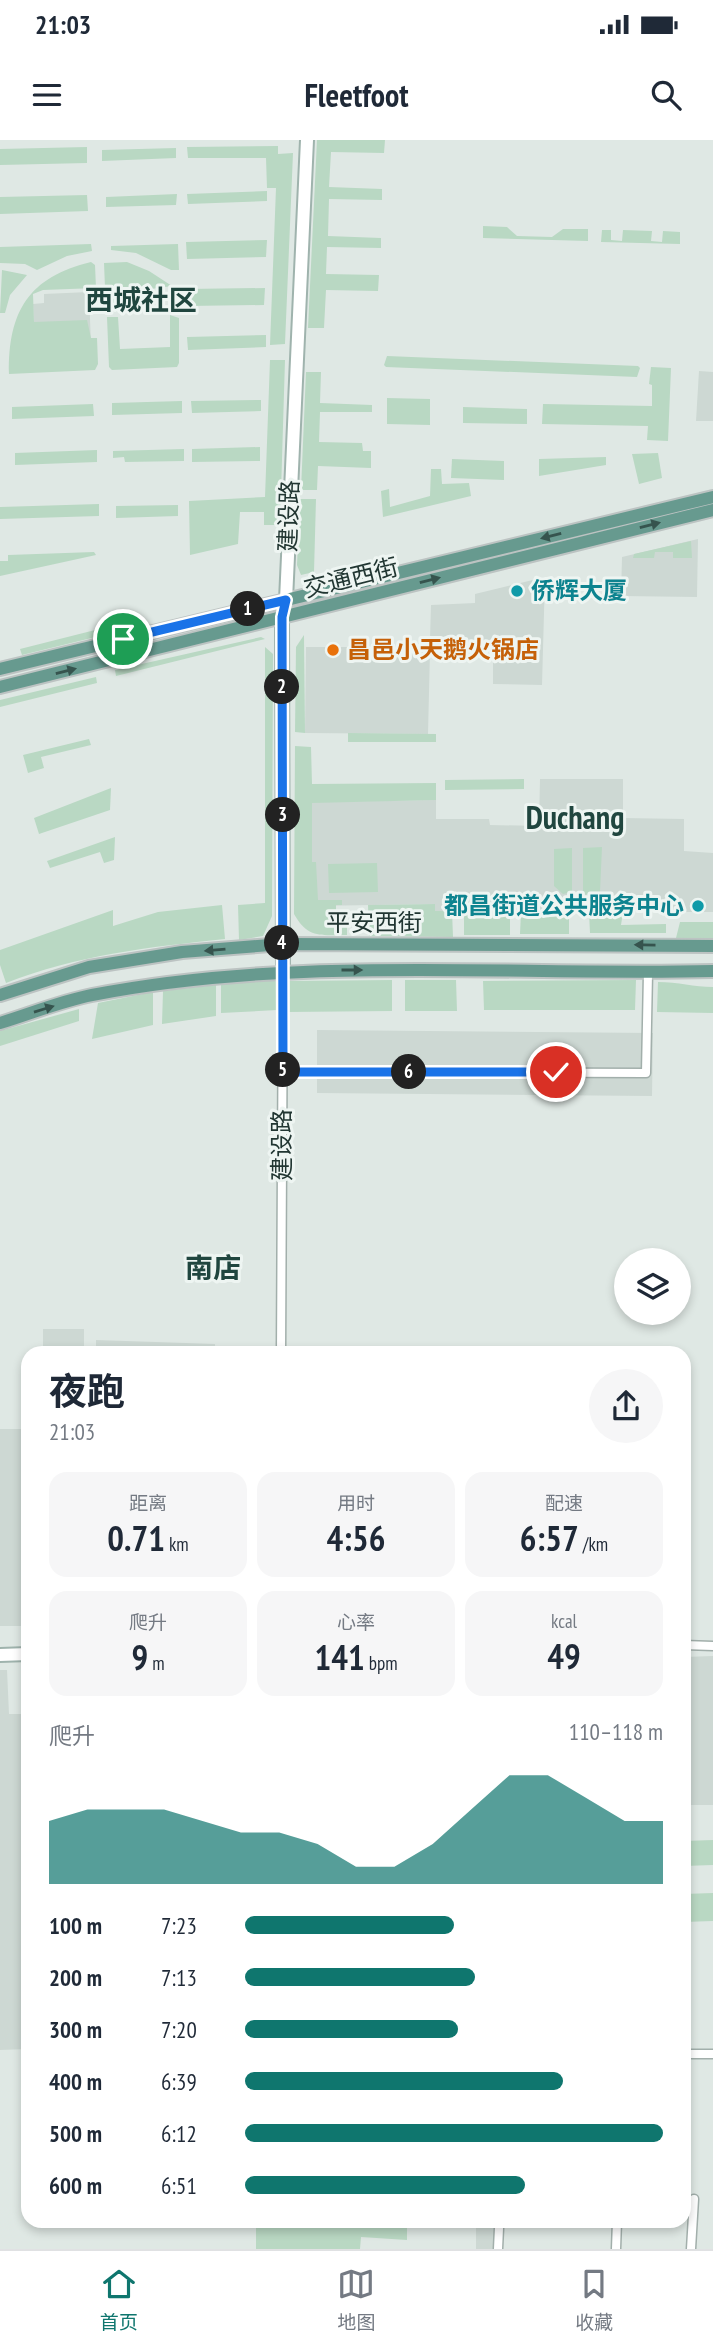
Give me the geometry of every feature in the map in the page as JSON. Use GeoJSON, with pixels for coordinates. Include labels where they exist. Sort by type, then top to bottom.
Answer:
{"type":"FeatureCollection","features":[{"type":"Feature","properties":{"kind":"main road","name":"交通西街"},"geometry":{"type":"LineString","coordinates":[[0,670],[713,497]]}},
{"type":"Feature","properties":{"kind":"main road","name":"交通西街"},"geometry":{"type":"LineString","coordinates":[[0,687],[713,510]]}},
{"type":"Feature","properties":{"kind":"main road","name":"平安西街"},"geometry":{"type":"LineString","coordinates":[[0,995],[89,967],[183,952],[282,944],[713,946]]}},
{"type":"Feature","properties":{"kind":"main road","name":"平安西街"},"geometry":{"type":"LineString","coordinates":[[0,1023],[89,996],[157,984],[284,971],[713,971]]}},
{"type":"Feature","properties":{"kind":"street","name":"建设路"},"geometry":{"type":"LineString","coordinates":[[281,1346],[284,971],[282,617],[286,600],[307,140]]}},
{"type":"Feature","properties":{"kind":"street"},"geometry":{"type":"LineString","coordinates":[[283,1072],[646,1073],[648,973]]}},
{"type":"Feature","properties":{"kind":"street"},"geometry":{"type":"LineString","coordinates":[[691,1645],[713,1646]]}},
{"type":"Feature","properties":{"kind":"street"},"geometry":{"type":"LineString","coordinates":[[0,1655],[21,1654]]}},
{"type":"Feature","properties":{"kind":"street"},"geometry":{"type":"LineString","coordinates":[[691,2054],[713,2054]]}},
{"type":"Feature","properties":{"kind":"street"},"geometry":{"type":"LineString","coordinates":[[691,2249],[694,2199]]}},
{"type":"Feature","properties":{"kind":"street"},"geometry":{"type":"LineString","coordinates":[[499,2228],[499,2249]]}},
{"type":"Feature","properties":{"kind":"street"},"geometry":{"type":"LineString","coordinates":[[616,2249],[617,2228]]}},
{"type":"Feature","properties":{"kind":"shaded area"},"geometry":{"type":"Polygon","coordinates":[[[89,292],[91,346],[35,348],[33,304],[44,303],[44,294],[89,292]]]}},
{"type":"Feature","properties":{"kind":"shaded area"},"geometry":{"type":"Polygon","coordinates":[[[699,371],[713,372],[713,421],[696,421],[699,371]]]}},
{"type":"Feature","properties":{"kind":"shaded area"},"geometry":{"type":"Polygon","coordinates":[[[698,539],[697,597],[621,596],[622,557],[698,539]]]}},
{"type":"Feature","properties":{"kind":"shaded area"},"geometry":{"type":"Polygon","coordinates":[[[545,577],[542,685],[493,684],[493,640],[430,639],[431,605],[475,603],[475,594],[545,577]]]}},
{"type":"Feature","properties":{"kind":"shaded area"},"geometry":{"type":"Polygon","coordinates":[[[306,647],[377,647],[378,651],[430,651],[428,734],[305,733],[306,647]]]}},
{"type":"Feature","properties":{"kind":"shaded area"},"geometry":{"type":"Polygon","coordinates":[[[540,779],[623,779],[623,818],[684,819],[684,851],[713,853],[713,912],[464,912],[435,911],[434,904],[312,906],[312,802],[436,800],[436,819],[489,819],[490,825],[539,826],[540,779]]]}},
{"type":"Feature","properties":{"kind":"shaded area"},"geometry":{"type":"Polygon","coordinates":[[[317,1030],[653,1033],[652,1096],[317,1093],[317,1030]]]}},
{"type":"Feature","properties":{"kind":"shaded area"},"geometry":{"type":"Polygon","coordinates":[[[43,1329],[84,1329],[84,1346],[43,1346],[43,1329]]]}},
{"type":"Feature","properties":{"kind":"shaded area"},"geometry":{"type":"Polygon","coordinates":[[[96,1340],[215,1344],[215,1346],[96,1346],[96,1340]]]}},
{"type":"Feature","properties":{"kind":"shaded area"},"geometry":{"type":"Polygon","coordinates":[[[0,1429],[21,1429],[21,1626],[0,1626],[0,1429]]]}},
{"type":"Feature","properties":{"kind":"shaded area"},"geometry":{"type":"Polygon","coordinates":[[[713,1656],[713,1805],[691,1805],[691,1657],[713,1656]]]}},
{"type":"Feature","properties":{"kind":"shaded area"},"geometry":{"type":"Polygon","coordinates":[[[0,1670],[7,1670],[9,1714],[21,1714],[21,2049],[0,2050],[0,1670]]]}},
{"type":"Feature","properties":{"kind":"shaded area"},"geometry":{"type":"Polygon","coordinates":[[[476,2228],[500,2228],[495,2249],[476,2249],[476,2228]]]}},
{"type":"Feature","properties":{"kind":"green space"},"geometry":{"type":"Polygon","coordinates":[[[317,140],[385,140],[384,153],[331,152],[329,187],[382,189],[382,200],[329,199],[328,236],[381,238],[381,248],[327,247],[326,274],[379,275],[378,291],[326,290],[324,328],[308,328],[317,140]]]}},
{"type":"Feature","properties":{"kind":"green space"},"geometry":{"type":"Polygon","coordinates":[[[278,146],[278,154],[293,153],[285,344],[270,345],[276,188],[267,188],[266,158],[188,158],[187,147],[278,146]]]}},
{"type":"Feature","properties":{"kind":"green space"},"geometry":{"type":"Polygon","coordinates":[[[87,147],[87,163],[0,165],[0,149],[87,147]]]}},
{"type":"Feature","properties":{"kind":"green space"},"geometry":{"type":"Polygon","coordinates":[[[176,148],[176,158],[102,161],[102,150],[176,148]]]}},
{"type":"Feature","properties":{"kind":"green space"},"geometry":{"type":"Polygon","coordinates":[[[267,191],[267,201],[188,204],[187,194],[267,191]]]}},
{"type":"Feature","properties":{"kind":"green space"},"geometry":{"type":"Polygon","coordinates":[[[177,194],[176,205],[106,207],[106,197],[177,194]]]}},
{"type":"Feature","properties":{"kind":"green space"},"geometry":{"type":"Polygon","coordinates":[[[87,195],[88,211],[0,214],[0,197],[87,195]]]}},
{"type":"Feature","properties":{"kind":"green space"},"geometry":{"type":"Polygon","coordinates":[[[483,226],[507,227],[517,236],[552,237],[563,229],[588,229],[588,241],[483,238],[483,226]]]}},
{"type":"Feature","properties":{"kind":"green space"},"geometry":{"type":"Polygon","coordinates":[[[602,230],[611,230],[611,240],[622,241],[623,230],[652,231],[651,241],[662,242],[663,231],[680,232],[680,244],[601,242],[602,230]]]}},
{"type":"Feature","properties":{"kind":"green space"},"geometry":{"type":"Polygon","coordinates":[[[267,240],[266,257],[187,259],[186,242],[267,240]]]}},
{"type":"Feature","properties":{"kind":"green space"},"geometry":{"type":"Polygon","coordinates":[[[91,244],[92,251],[67,256],[37,270],[25,264],[0,263],[0,247],[91,244]]]}},
{"type":"Feature","properties":{"kind":"green space"},"geometry":{"type":"Polygon","coordinates":[[[178,244],[179,270],[171,270],[136,253],[111,250],[111,246],[178,244]]]}},
{"type":"Feature","properties":{"kind":"green space"},"geometry":{"type":"Polygon","coordinates":[[[91,262],[95,265],[96,288],[43,290],[33,294],[34,322],[87,320],[91,338],[97,338],[98,364],[95,370],[9,374],[13,332],[26,300],[52,277],[91,262]]]}},
{"type":"Feature","properties":{"kind":"green space"},"geometry":{"type":"Polygon","coordinates":[[[127,262],[149,271],[172,286],[116,294],[116,306],[144,307],[144,310],[106,312],[104,263],[127,262]]]}},
{"type":"Feature","properties":{"kind":"green space"},"geometry":{"type":"Polygon","coordinates":[[[2,270],[27,275],[10,295],[5,313],[0,313],[2,270]]]}},
{"type":"Feature","properties":{"kind":"green space"},"geometry":{"type":"Polygon","coordinates":[[[265,288],[264,305],[187,306],[186,289],[265,288]]]}},
{"type":"Feature","properties":{"kind":"green space"},"geometry":{"type":"Polygon","coordinates":[[[170,315],[179,318],[177,367],[112,370],[109,367],[107,317],[118,317],[120,349],[170,347],[170,315]]]}},
{"type":"Feature","properties":{"kind":"green space"},"geometry":{"type":"Polygon","coordinates":[[[266,335],[266,347],[188,350],[187,337],[266,335]]]}},
{"type":"Feature","properties":{"kind":"green space"},"geometry":{"type":"Polygon","coordinates":[[[387,356],[640,368],[637,377],[386,367],[384,365],[387,356]]]}},
{"type":"Feature","properties":{"kind":"green space"},"geometry":{"type":"Polygon","coordinates":[[[270,360],[285,360],[280,525],[264,525],[264,512],[240,512],[238,544],[190,555],[189,501],[265,497],[270,360]]]}},
{"type":"Feature","properties":{"kind":"green space"},"geometry":{"type":"Polygon","coordinates":[[[651,367],[671,368],[668,441],[647,440],[648,426],[542,424],[543,404],[652,406],[652,385],[649,384],[651,367]]]}},
{"type":"Feature","properties":{"kind":"green space"},"geometry":{"type":"Polygon","coordinates":[[[306,372],[321,372],[320,403],[372,405],[372,412],[320,412],[319,442],[362,443],[363,451],[371,451],[371,468],[318,466],[317,490],[301,490],[306,372]]]}},
{"type":"Feature","properties":{"kind":"green space"},"geometry":{"type":"Polygon","coordinates":[[[387,398],[430,399],[430,425],[387,424],[387,398]]]}},
{"type":"Feature","properties":{"kind":"green space"},"geometry":{"type":"Polygon","coordinates":[[[261,400],[261,411],[192,413],[191,401],[261,400]]]}},
{"type":"Feature","properties":{"kind":"green space"},"geometry":{"type":"Polygon","coordinates":[[[182,401],[182,413],[112,415],[112,403],[182,401]]]}},
{"type":"Feature","properties":{"kind":"green space"},"geometry":{"type":"Polygon","coordinates":[[[93,404],[94,416],[12,419],[12,407],[93,404]]]}},
{"type":"Feature","properties":{"kind":"green space"},"geometry":{"type":"Polygon","coordinates":[[[463,407],[527,409],[527,424],[463,423],[463,407]]]}},
{"type":"Feature","properties":{"kind":"green space"},"geometry":{"type":"Polygon","coordinates":[[[260,447],[260,461],[192,462],[192,449],[260,447]]]}},
{"type":"Feature","properties":{"kind":"green space"},"geometry":{"type":"Polygon","coordinates":[[[184,449],[184,461],[125,462],[124,457],[113,458],[113,451],[184,449]]]}},
{"type":"Feature","properties":{"kind":"green space"},"geometry":{"type":"Polygon","coordinates":[[[97,450],[97,462],[15,465],[15,453],[97,450]]]}},
{"type":"Feature","properties":{"kind":"green space"},"geometry":{"type":"Polygon","coordinates":[[[658,453],[662,478],[639,484],[632,454],[658,453]]]}},
{"type":"Feature","properties":{"kind":"green space"},"geometry":{"type":"Polygon","coordinates":[[[606,457],[606,465],[539,476],[539,459],[606,457]]]}},
{"type":"Feature","properties":{"kind":"green space"},"geometry":{"type":"Polygon","coordinates":[[[452,459],[504,461],[504,480],[451,478],[452,459]]]}},
{"type":"Feature","properties":{"kind":"green space"},"geometry":{"type":"Polygon","coordinates":[[[431,469],[441,469],[442,484],[469,483],[471,496],[383,517],[381,491],[389,489],[390,507],[430,496],[431,469]]]}},
{"type":"Feature","properties":{"kind":"green space"},"geometry":{"type":"Polygon","coordinates":[[[300,499],[316,499],[314,572],[301,575],[297,565],[300,499]]]}},
{"type":"Feature","properties":{"kind":"green space"},"geometry":{"type":"Polygon","coordinates":[[[99,504],[99,516],[0,519],[0,507],[99,504]]]}},
{"type":"Feature","properties":{"kind":"green space"},"geometry":{"type":"Polygon","coordinates":[[[178,505],[178,516],[116,518],[116,506],[178,505]]]}},
{"type":"Feature","properties":{"kind":"green space"},"geometry":{"type":"Polygon","coordinates":[[[691,541],[692,558],[673,558],[673,552],[655,552],[654,558],[633,558],[634,554],[691,541]]]}},
{"type":"Feature","properties":{"kind":"green space"},"geometry":{"type":"Polygon","coordinates":[[[94,552],[96,555],[0,576],[0,561],[8,561],[8,555],[94,552]]]}},
{"type":"Feature","properties":{"kind":"green space"},"geometry":{"type":"Polygon","coordinates":[[[111,626],[112,633],[22,655],[20,649],[111,626]]]}},
{"type":"Feature","properties":{"kind":"green space"},"geometry":{"type":"Polygon","coordinates":[[[304,635],[305,733],[295,732],[296,647],[304,635]]]}},
{"type":"Feature","properties":{"kind":"green space"},"geometry":{"type":"Polygon","coordinates":[[[261,637],[265,639],[116,676],[115,670],[261,637]]]}},
{"type":"Feature","properties":{"kind":"green space"},"geometry":{"type":"Polygon","coordinates":[[[265,647],[273,654],[272,916],[263,936],[239,940],[238,905],[265,903],[265,647]]]}},
{"type":"Feature","properties":{"kind":"green space"},"geometry":{"type":"Polygon","coordinates":[[[96,677],[97,683],[0,707],[0,700],[96,677]]]}},
{"type":"Feature","properties":{"kind":"green space"},"geometry":{"type":"Polygon","coordinates":[[[348,733],[436,734],[436,742],[348,742],[348,733]]]}},
{"type":"Feature","properties":{"kind":"green space"},"geometry":{"type":"Polygon","coordinates":[[[89,739],[91,745],[41,757],[44,768],[28,773],[23,755],[89,739]]]}},
{"type":"Feature","properties":{"kind":"green space"},"geometry":{"type":"Polygon","coordinates":[[[295,746],[311,747],[312,784],[436,783],[436,800],[312,803],[312,862],[316,862],[318,900],[342,900],[342,905],[336,905],[336,910],[347,911],[347,935],[310,932],[294,914],[295,746]]]}},
{"type":"Feature","properties":{"kind":"green space"},"geometry":{"type":"Polygon","coordinates":[[[524,779],[524,789],[445,790],[445,780],[524,779]]]}},
{"type":"Feature","properties":{"kind":"green space"},"geometry":{"type":"Polygon","coordinates":[[[111,788],[110,810],[39,834],[34,818],[111,788]]]}},
{"type":"Feature","properties":{"kind":"green space"},"geometry":{"type":"Polygon","coordinates":[[[115,837],[114,860],[104,863],[100,852],[50,868],[47,861],[115,837]]]}},
{"type":"Feature","properties":{"kind":"green space"},"geometry":{"type":"Polygon","coordinates":[[[602,847],[600,892],[583,895],[583,848],[602,847]]]}},
{"type":"Feature","properties":{"kind":"green space"},"geometry":{"type":"Polygon","coordinates":[[[572,848],[572,892],[563,894],[554,886],[554,849],[572,848]]]}},
{"type":"Feature","properties":{"kind":"green space"},"geometry":{"type":"Polygon","coordinates":[[[377,863],[378,892],[329,893],[328,864],[377,863]]]}},
{"type":"Feature","properties":{"kind":"green space"},"geometry":{"type":"Polygon","coordinates":[[[435,904],[435,911],[452,911],[453,937],[369,936],[368,905],[435,904]]]}},
{"type":"Feature","properties":{"kind":"green space"},"geometry":{"type":"Polygon","coordinates":[[[222,905],[225,939],[141,949],[87,959],[6,983],[0,965],[0,950],[113,910],[113,926],[158,912],[222,905]]]}},
{"type":"Feature","properties":{"kind":"green space"},"geometry":{"type":"Polygon","coordinates":[[[464,912],[510,912],[510,935],[464,935],[464,912]]]}},
{"type":"Feature","properties":{"kind":"green space"},"geometry":{"type":"Polygon","coordinates":[[[521,912],[569,912],[569,934],[520,934],[521,912]]]}},
{"type":"Feature","properties":{"kind":"green space"},"geometry":{"type":"Polygon","coordinates":[[[589,912],[623,912],[621,925],[666,924],[666,933],[590,933],[589,912]]]}},
{"type":"Feature","properties":{"kind":"green space"},"geometry":{"type":"Polygon","coordinates":[[[680,922],[713,922],[713,938],[676,938],[680,922]]]}},
{"type":"Feature","properties":{"kind":"green space"},"geometry":{"type":"Polygon","coordinates":[[[276,979],[277,1010],[221,1013],[221,984],[276,979]]]}},
{"type":"Feature","properties":{"kind":"green space"},"geometry":{"type":"Polygon","coordinates":[[[392,980],[392,1011],[287,1012],[288,981],[392,980]]]}},
{"type":"Feature","properties":{"kind":"green space"},"geometry":{"type":"Polygon","coordinates":[[[405,980],[456,980],[457,1011],[405,1011],[405,980]]]}},
{"type":"Feature","properties":{"kind":"green space"},"geometry":{"type":"Polygon","coordinates":[[[636,980],[635,1010],[484,1010],[483,981],[636,980]]]}},
{"type":"Feature","properties":{"kind":"green space"},"geometry":{"type":"Polygon","coordinates":[[[658,982],[713,987],[713,1013],[657,1012],[658,982]]]}},
{"type":"Feature","properties":{"kind":"green space"},"geometry":{"type":"Polygon","coordinates":[[[216,985],[216,1016],[162,1024],[163,991],[216,985]]]}},
{"type":"Feature","properties":{"kind":"green space"},"geometry":{"type":"Polygon","coordinates":[[[153,992],[153,1025],[92,1039],[98,1003],[153,992]]]}},
{"type":"Feature","properties":{"kind":"green space"},"geometry":{"type":"Polygon","coordinates":[[[79,1009],[79,1021],[0,1046],[0,1031],[79,1009]]]}},
{"type":"Feature","properties":{"kind":"green space"},"geometry":{"type":"Polygon","coordinates":[[[713,1840],[713,1865],[691,1866],[691,1841],[713,1840]]]}},
{"type":"Feature","properties":{"kind":"green space"},"geometry":{"type":"Polygon","coordinates":[[[713,1893],[713,1921],[691,1922],[691,1894],[713,1893]]]}},
{"type":"Feature","properties":{"kind":"green space"},"geometry":{"type":"Polygon","coordinates":[[[256,2228],[407,2228],[407,2240],[361,2237],[360,2249],[256,2249],[256,2228]]]}},
{"type":"Feature","properties":{"kind":"place","name":"侨辉大厦"},"geometry":{"type":"Point","coordinates":[517,591]}},
{"type":"Feature","properties":{"kind":"place","name":"昌邑小天鹅火锅店"},"geometry":{"type":"Point","coordinates":[333,650]}},
{"type":"Feature","properties":{"kind":"place","name":"都昌街道公共服务中心"},"geometry":{"type":"Point","coordinates":[698,906]}},
{"type":"Feature","properties":{"kind":"district","name":"西城社区"},"geometry":{"type":"Point","coordinates":[141,300]}},
{"type":"Feature","properties":{"kind":"district","name":"Duchang"},"geometry":{"type":"Point","coordinates":[575,818]}},
{"type":"Feature","properties":{"kind":"district","name":"南店"},"geometry":{"type":"Point","coordinates":[213,1268]}},
{"type":"Feature","properties":{"kind":"route"},"geometry":{"type":"LineString","coordinates":[[123,639],[286,600],[282,617],[283,1072],[556,1072]]}}]}
